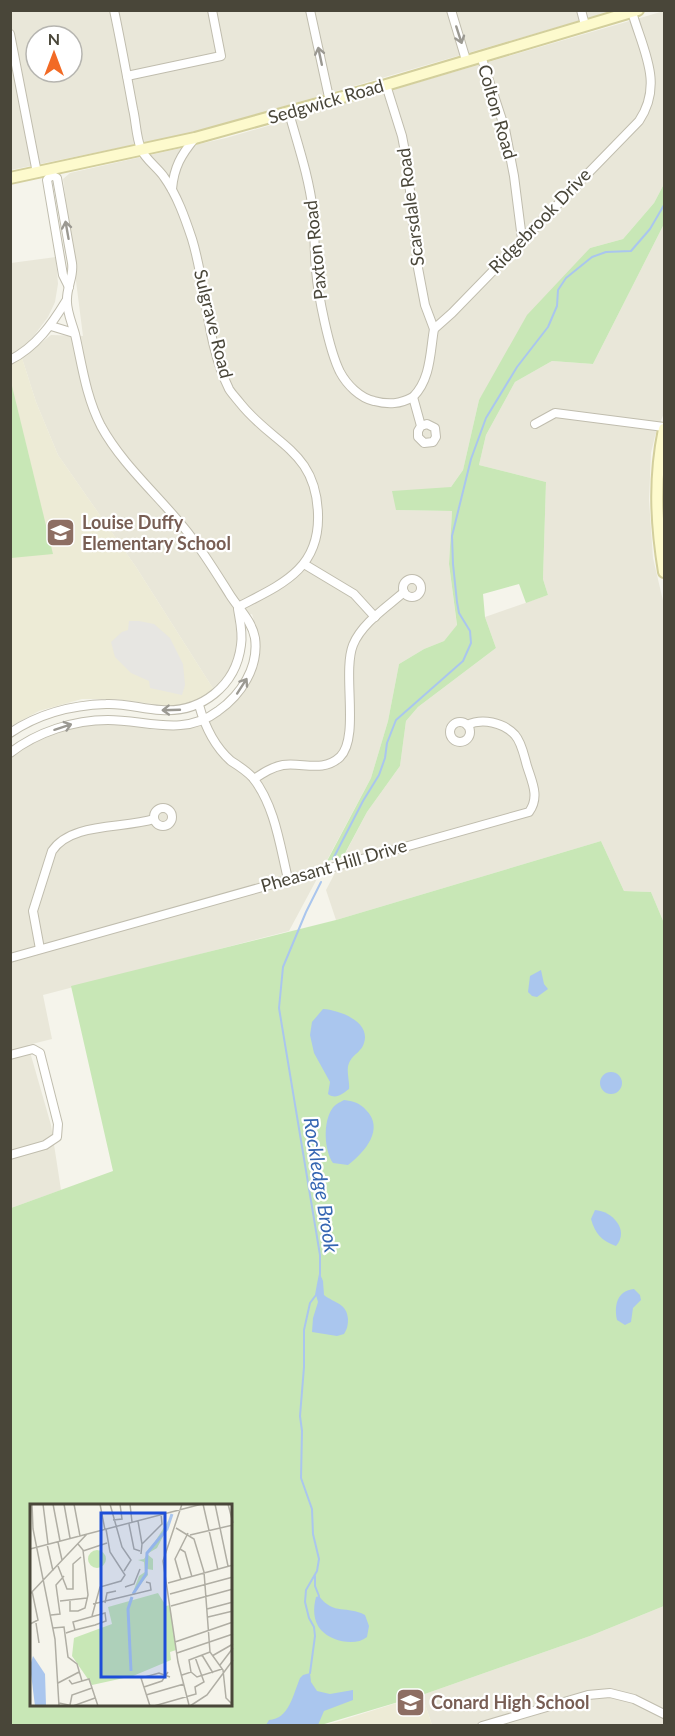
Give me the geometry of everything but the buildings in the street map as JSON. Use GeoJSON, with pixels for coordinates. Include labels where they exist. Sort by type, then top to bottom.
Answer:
{"type":"FeatureCollection","features":[{"type":"Feature","properties":{"kind":"main road","name":"Sedgwick Road"},"geometry":{"type":"LineString","coordinates":[[10,178],[51,173],[289,113],[635,11]]}},
{"type":"Feature","properties":{"kind":"main road"},"geometry":{"type":"LineString","coordinates":[[664,428],[656,486],[659,540],[664,572]]}},
{"type":"Feature","properties":{"kind":"street"},"geometry":{"type":"LineString","coordinates":[[114,10],[141,150]]}},
{"type":"Feature","properties":{"kind":"street"},"geometry":{"type":"LineString","coordinates":[[127,76],[221,56],[212,10]]}},
{"type":"Feature","properties":{"kind":"street"},"geometry":{"type":"LineString","coordinates":[[310,10],[330,102]]}},
{"type":"Feature","properties":{"kind":"street"},"geometry":{"type":"LineString","coordinates":[[451,10],[466,60]]}},
{"type":"Feature","properties":{"kind":"street"},"geometry":{"type":"LineString","coordinates":[[581,10],[585,26]]}},
{"type":"Feature","properties":{"kind":"street","name":"Ridgebrook Drive"},"geometry":{"type":"LineString","coordinates":[[434,328],[452,313],[639,121],[650,97],[652,81],[635,11]]}},
{"type":"Feature","properties":{"kind":"street"},"geometry":{"type":"LineString","coordinates":[[10,34],[37,173]]}},
{"type":"Feature","properties":{"kind":"street","name":"Colton Road"},"geometry":{"type":"LineString","coordinates":[[481,56],[505,129],[522,239]]}},
{"type":"Feature","properties":{"kind":"street","name":"Scarsdale Road"},"geometry":{"type":"LineString","coordinates":[[386,86],[402,136],[407,162],[418,268],[425,305],[434,328]]}},
{"type":"Feature","properties":{"kind":"street","name":"Paxton Road"},"geometry":{"type":"LineString","coordinates":[[289,113],[305,167],[313,210],[316,273],[323,315],[340,373],[351,388],[366,400],[386,404],[403,403],[413,397]]}},
{"type":"Feature","properties":{"kind":"street"},"geometry":{"type":"LineString","coordinates":[[172,189],[173,174],[178,160],[195,138]]}},
{"type":"Feature","properties":{"kind":"street","name":"Sulgrave Road"},"geometry":{"type":"LineString","coordinates":[[141,150],[164,176],[172,189],[192,241],[218,358],[230,390],[252,418],[294,451],[313,485],[318,523],[315,541],[304,564],[292,577],[279,586],[238,607]]}},
{"type":"Feature","properties":{"kind":"street"},"geometry":{"type":"LineString","coordinates":[[10,360],[28,348],[51,326],[66,301],[69,287],[63,275],[47,180],[51,173]]}},
{"type":"Feature","properties":{"kind":"street"},"geometry":{"type":"LineString","coordinates":[[10,753],[39,736],[81,722],[107,720],[173,727],[203,720],[229,702],[242,686],[253,664],[255,647],[253,629],[249,621],[192,538],[113,445],[101,426],[86,387],[66,301]]}},
{"type":"Feature","properties":{"kind":"street"},"geometry":{"type":"LineString","coordinates":[[51,326],[74,333]]}},
{"type":"Feature","properties":{"kind":"street"},"geometry":{"type":"LineString","coordinates":[[421,426],[413,397],[423,386],[426,377],[434,328]]}},
{"type":"Feature","properties":{"kind":"street"},"geometry":{"type":"LineString","coordinates":[[534,424],[555,412],[664,428]]}},
{"type":"Feature","properties":{"kind":"street"},"geometry":{"type":"LineString","coordinates":[[304,564],[354,594],[375,617]]}},
{"type":"Feature","properties":{"kind":"street"},"geometry":{"type":"LineString","coordinates":[[254,778],[283,765],[315,767],[328,764],[344,752],[349,734],[351,652],[358,636],[375,617],[404,592]]}},
{"type":"Feature","properties":{"kind":"street"},"geometry":{"type":"LineString","coordinates":[[10,733],[39,718],[76,707],[107,704],[173,710],[199,705],[225,682],[237,661],[242,635],[238,607]]}},
{"type":"Feature","properties":{"kind":"street"},"geometry":{"type":"LineString","coordinates":[[199,705],[203,720],[219,748],[254,778],[269,807],[288,879]]}},
{"type":"Feature","properties":{"kind":"street","name":"Pheasant Hill Drive"},"geometry":{"type":"LineString","coordinates":[[10,958],[529,812],[535,798],[534,789],[515,736],[503,726],[492,722],[475,722],[467,725]]}},
{"type":"Feature","properties":{"kind":"street"},"geometry":{"type":"LineString","coordinates":[[40,949],[33,911],[48,860],[56,845],[68,836],[80,832],[154,819]]}},
{"type":"Feature","properties":{"kind":"street"},"geometry":{"type":"LineString","coordinates":[[10,1055],[33,1048],[40,1053],[58,1124],[57,1137],[45,1145],[10,1155]]}},
{"type":"Feature","properties":{"kind":"street"},"geometry":{"type":"LineString","coordinates":[[482,1725],[588,1695],[610,1694],[634,1699],[664,1714]]}},
{"type":"Feature","properties":{"kind":"shaded area"},"geometry":{"type":"Polygon","coordinates":[[[10,11],[613,11],[195,132],[11,170],[10,11]]]}},
{"type":"Feature","properties":{"kind":"shaded area"},"geometry":{"type":"Polygon","coordinates":[[[664,11],[664,184],[654,203],[623,239],[590,248],[479,400],[463,470],[451,487],[396,510],[452,511],[449,564],[457,626],[444,641],[424,649],[399,664],[388,721],[371,778],[289,931],[43,995],[52,1039],[28,1045],[51,1125],[61,1190],[11,1208],[11,757],[26,746],[66,729],[97,723],[171,730],[194,727],[215,718],[229,708],[252,677],[258,634],[252,614],[235,620],[237,638],[234,660],[214,690],[136,567],[58,455],[36,402],[22,358],[51,335],[83,336],[63,179],[70,173],[226,138],[664,11]]]}},
{"type":"Feature","properties":{"kind":"shaded area"},"geometry":{"type":"Polygon","coordinates":[[[664,224],[664,413],[651,453],[649,500],[653,558],[664,605],[664,923],[651,892],[624,891],[601,841],[336,920],[326,890],[367,812],[400,766],[406,721],[418,707],[496,648],[485,617],[548,595],[543,579],[546,482],[479,465],[486,435],[515,382],[552,361],[593,364],[664,224]]]}},
{"type":"Feature","properties":{"kind":"shaded area"},"geometry":{"type":"Polygon","coordinates":[[[56,257],[58,284],[55,302],[48,317],[30,341],[11,355],[11,263],[56,257]]]}},
{"type":"Feature","properties":{"kind":"shaded area","name":"Louise Duffy Elementary School"},"geometry":{"type":"Polygon","coordinates":[[[22,358],[36,402],[58,455],[136,567],[214,690],[199,700],[168,706],[116,699],[82,699],[39,711],[11,726],[10,365],[22,358]]]}},
{"type":"Feature","properties":{"kind":"shaded area"},"geometry":{"type":"Polygon","coordinates":[[[129,621],[154,624],[170,638],[183,664],[185,685],[182,695],[150,688],[149,681],[131,673],[115,657],[111,642],[122,632],[128,630],[129,621]]]}},
{"type":"Feature","properties":{"kind":"shaded area"},"geometry":{"type":"Polygon","coordinates":[[[664,1606],[664,1725],[432,1725],[422,1695],[590,1636],[664,1606]]]}},
{"type":"Feature","properties":{"kind":"shaded area","name":"Conard High School"},"geometry":{"type":"Polygon","coordinates":[[[422,1695],[432,1725],[321,1726],[336,1722],[422,1695]]]}},
{"type":"Feature","properties":{"kind":"green space"},"geometry":{"type":"Polygon","coordinates":[[[664,184],[664,224],[593,364],[552,361],[515,382],[486,435],[479,465],[546,482],[543,579],[548,595],[526,603],[519,584],[483,594],[485,617],[496,648],[418,707],[406,721],[400,766],[367,812],[343,857],[327,861],[371,778],[388,721],[399,664],[424,649],[444,641],[457,625],[449,564],[452,511],[396,510],[392,491],[451,487],[463,470],[479,400],[527,315],[590,248],[623,239],[654,203],[664,184]]]}},
{"type":"Feature","properties":{"kind":"green space"},"geometry":{"type":"Polygon","coordinates":[[[11,382],[53,554],[11,558],[11,382]]]}},
{"type":"Feature","properties":{"kind":"green space"},"geometry":{"type":"Polygon","coordinates":[[[601,841],[624,891],[651,892],[664,923],[664,1606],[590,1636],[422,1695],[321,1725],[11,1725],[11,1208],[113,1171],[71,986],[336,920],[601,841]]]}},
{"type":"Feature","properties":{"kind":"water"},"geometry":{"type":"Polygon","coordinates":[[[541,970],[544,984],[548,989],[537,997],[532,996],[528,992],[530,976],[541,970]]]}},
{"type":"Feature","properties":{"kind":"water"},"geometry":{"type":"Polygon","coordinates":[[[323,1009],[353,1018],[363,1029],[365,1036],[363,1046],[349,1064],[349,1089],[336,1096],[328,1094],[330,1082],[314,1053],[310,1035],[312,1022],[323,1009]]]}},
{"type":"Feature","properties":{"kind":"water"},"geometry":{"type":"Polygon","coordinates":[[[611,1072],[619,1075],[622,1083],[619,1091],[611,1094],[603,1091],[600,1083],[603,1075],[611,1072]]]}},
{"type":"Feature","properties":{"kind":"water"},"geometry":{"type":"Polygon","coordinates":[[[344,1100],[364,1108],[374,1125],[366,1147],[348,1165],[333,1163],[328,1151],[326,1136],[329,1115],[334,1106],[344,1100]]]}},
{"type":"Feature","properties":{"kind":"water"},"geometry":{"type":"Polygon","coordinates":[[[595,1210],[607,1214],[617,1222],[621,1234],[616,1246],[597,1233],[591,1219],[595,1210]]]}},
{"type":"Feature","properties":{"kind":"water"},"geometry":{"type":"Polygon","coordinates":[[[320,1274],[324,1295],[343,1306],[347,1314],[348,1326],[344,1334],[337,1336],[312,1332],[318,1302],[316,1295],[320,1274]]]}},
{"type":"Feature","properties":{"kind":"water"},"geometry":{"type":"Polygon","coordinates":[[[634,1289],[640,1295],[641,1300],[633,1308],[631,1322],[625,1325],[617,1320],[618,1300],[628,1290],[634,1289]]]}},
{"type":"Feature","properties":{"kind":"water"},"geometry":{"type":"Polygon","coordinates":[[[319,1596],[330,1606],[365,1615],[369,1626],[367,1637],[350,1642],[337,1640],[325,1634],[316,1623],[314,1614],[316,1597],[319,1596]]]}},
{"type":"Feature","properties":{"kind":"water"},"geometry":{"type":"Polygon","coordinates":[[[310,1673],[311,1682],[317,1691],[330,1694],[353,1690],[353,1700],[324,1711],[318,1725],[266,1725],[269,1720],[276,1719],[286,1711],[300,1678],[310,1673]]]}},
{"type":"Feature","properties":{"kind":"waterway","name":"Rockledge Brook"},"geometry":{"type":"LineString","coordinates":[[333,859],[379,775],[387,743],[396,720],[463,661],[471,643],[470,631],[459,613],[457,602],[452,536],[471,459],[486,418],[517,367],[548,327],[557,306],[558,290],[566,278],[592,257],[606,252],[631,251],[650,229],[664,205]]}},
{"type":"Feature","properties":{"kind":"waterway","name":"Rockledge Brook"},"geometry":{"type":"LineString","coordinates":[[310,1673],[315,1636],[305,1602],[306,1590],[317,1571],[319,1559],[313,1534],[312,1509],[301,1478],[300,1416],[304,1330],[310,1303],[316,1295],[320,1274],[320,1255],[279,1008],[283,967],[321,882]]}},
{"type":"Feature","properties":{"kind":"waterway"},"geometry":{"type":"LineString","coordinates":[[315,1576],[315,1586],[319,1596]]}},
{"type":"Feature","properties":{"kind":"place","name":"Louise Duffy Elementary School"},"geometry":{"type":"Point","coordinates":[61,533]}},
{"type":"Feature","properties":{"kind":"place","name":"Conard High School"},"geometry":{"type":"Point","coordinates":[410,1703]}}]}
